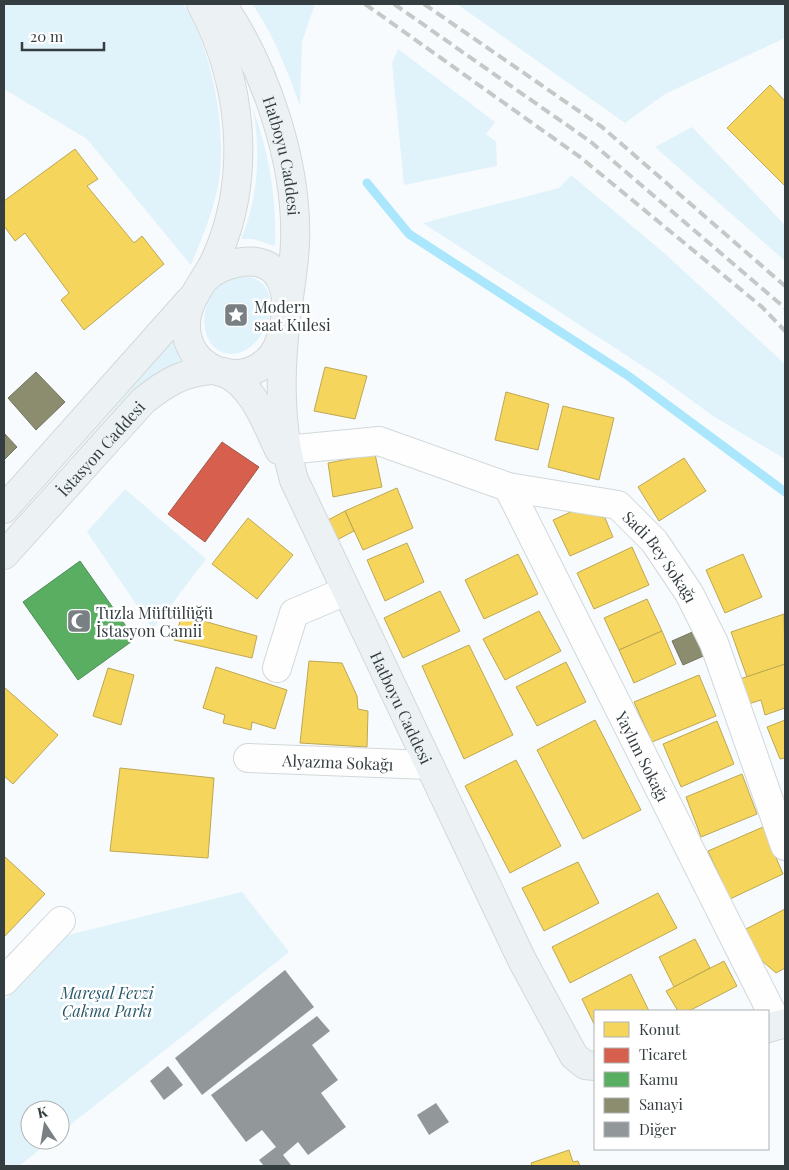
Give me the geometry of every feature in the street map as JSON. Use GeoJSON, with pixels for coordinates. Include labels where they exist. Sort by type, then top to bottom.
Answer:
{"type":"FeatureCollection","features":[{"type":"Feature","properties":{"kind":"main road","name":"Hatboyu Caddesi"},"geometry":{"type":"LineString","coordinates":[[201,4],[221,49],[229,76],[238,143],[238,176],[232,211],[217,257],[198,288],[186,321],[189,342],[200,363],[218,371],[250,370],[266,362],[277,348],[286,319],[295,244],[293,204],[288,169],[264,86],[240,34],[222,4]]}},
{"type":"Feature","properties":{"kind":"main road","name":"Hatboyu Caddesi"},"geometry":{"type":"LineString","coordinates":[[198,288],[224,265],[242,262],[264,264],[272,268],[283,282],[287,299],[280,390],[286,450],[300,494],[522,960],[574,1056],[585,1065],[594,1066]]}},
{"type":"Feature","properties":{"kind":"main road","name":"İstasyon Caddesi"},"geometry":{"type":"LineString","coordinates":[[4,509],[198,288]]}},
{"type":"Feature","properties":{"kind":"main road","name":"İstasyon Caddesi"},"geometry":{"type":"LineString","coordinates":[[4,555],[143,401],[161,387],[182,375],[198,370],[218,371]]}},
{"type":"Feature","properties":{"kind":"main road"},"geometry":{"type":"LineString","coordinates":[[218,371],[238,380],[250,394],[270,429],[300,494]]}},
{"type":"Feature","properties":{"kind":"street","name":"Sadi Bey Sokağı"},"geometry":{"type":"LineString","coordinates":[[286,450],[379,441],[508,487],[618,505],[654,541],[689,593],[714,643],[785,846]]}},
{"type":"Feature","properties":{"kind":"street","name":"Yaylım Sokağı"},"geometry":{"type":"LineString","coordinates":[[508,487],[767,1010]]}},
{"type":"Feature","properties":{"kind":"street"},"geometry":{"type":"LineString","coordinates":[[278,668],[294,613],[346,591]]}},
{"type":"Feature","properties":{"kind":"street","name":"Alyazma Sokağı"},"geometry":{"type":"LineString","coordinates":[[248,758],[429,765]]}},
{"type":"Feature","properties":{"kind":"street"},"geometry":{"type":"LineString","coordinates":[[4,981],[61,921]]}},
{"type":"Feature","properties":{"kind":"street","name":"Yaylım Sokağı"},"geometry":{"type":"LineString","coordinates":[[769,1014],[777,1030]]}},
{"type":"Feature","properties":{"kind":"green space"},"geometry":{"type":"Polygon","coordinates":[[[4,4],[183,4],[202,43],[209,65],[219,114],[221,138],[221,161],[217,192],[191,265],[87,139],[4,89],[4,4]]]}},
{"type":"Feature","properties":{"kind":"green space"},"geometry":{"type":"Polygon","coordinates":[[[252,4],[315,4],[302,42],[300,106],[273,40],[252,4]]]}},
{"type":"Feature","properties":{"kind":"green space"},"geometry":{"type":"Polygon","coordinates":[[[457,4],[785,4],[785,38],[665,94],[625,123],[457,4]]]}},
{"type":"Feature","properties":{"kind":"green space"},"geometry":{"type":"Polygon","coordinates":[[[398,49],[495,122],[486,134],[496,142],[497,166],[404,185],[392,63],[398,49]]]}},
{"type":"Feature","properties":{"kind":"green space"},"geometry":{"type":"Polygon","coordinates":[[[253,109],[259,125],[271,176],[275,211],[275,246],[253,239],[241,239],[251,208],[256,175],[257,142],[253,109]]]}},
{"type":"Feature","properties":{"kind":"green space"},"geometry":{"type":"Polygon","coordinates":[[[692,127],[785,225],[785,261],[655,147],[692,127]]]}},
{"type":"Feature","properties":{"kind":"green space"},"geometry":{"type":"Polygon","coordinates":[[[571,175],[663,252],[785,364],[785,459],[713,416],[661,378],[423,223],[559,188],[571,175]]]}},
{"type":"Feature","properties":{"kind":"green space"},"geometry":{"type":"Polygon","coordinates":[[[239,276],[256,279],[267,289],[270,302],[269,318],[262,333],[252,345],[240,353],[225,353],[211,344],[207,336],[204,319],[205,311],[207,302],[216,288],[239,276]]]}},
{"type":"Feature","properties":{"kind":"green space"},"geometry":{"type":"Polygon","coordinates":[[[173,341],[182,362],[161,371],[141,386],[4,535],[173,341]]]}},
{"type":"Feature","properties":{"kind":"green space"},"geometry":{"type":"Polygon","coordinates":[[[125,489],[206,559],[153,629],[87,532],[125,489]]]}},
{"type":"Feature","properties":{"kind":"green space","name":"Mareşal Fevzi Çakma Parkı"},"geometry":{"type":"Polygon","coordinates":[[[242,892],[289,952],[70,1125],[70,1100],[20,1100],[20,1150],[39,1150],[19,1166],[4,1166],[4,1001],[68,935],[242,892]]]}},
{"type":"Feature","properties":{"kind":"building: Konut"},"geometry":{"type":"Polygon","coordinates":[[[770,85],[785,101],[785,186],[727,128],[770,85]]]}},
{"type":"Feature","properties":{"kind":"building: Konut"},"geometry":{"type":"Polygon","coordinates":[[[75,149],[98,179],[87,186],[134,243],[142,236],[164,264],[84,330],[61,300],[69,293],[25,233],[15,241],[4,226],[4,201],[75,149]]]}},
{"type":"Feature","properties":{"kind":"building: Konut"},"geometry":{"type":"Polygon","coordinates":[[[325,367],[367,376],[355,419],[314,411],[325,367]]]}},
{"type":"Feature","properties":{"kind":"building: Konut"},"geometry":{"type":"Polygon","coordinates":[[[506,392],[549,404],[538,450],[495,440],[506,392]]]}},
{"type":"Feature","properties":{"kind":"building: Konut"},"geometry":{"type":"Polygon","coordinates":[[[563,406],[614,418],[599,480],[548,467],[563,406]]]}},
{"type":"Feature","properties":{"kind":"building: Konut"},"geometry":{"type":"Polygon","coordinates":[[[375,454],[382,487],[333,497],[328,463],[375,454]]]}},
{"type":"Feature","properties":{"kind":"building: Konut"},"geometry":{"type":"Polygon","coordinates":[[[684,458],[706,491],[659,521],[638,487],[684,458]]]}},
{"type":"Feature","properties":{"kind":"building: Konut"},"geometry":{"type":"Polygon","coordinates":[[[397,488],[413,528],[363,550],[345,511],[397,488]]]}},
{"type":"Feature","properties":{"kind":"building: Konut"},"geometry":{"type":"Polygon","coordinates":[[[575,510],[605,518],[613,537],[570,556],[553,520],[575,510]]]}},
{"type":"Feature","properties":{"kind":"building: Konut"},"geometry":{"type":"Polygon","coordinates":[[[345,511],[354,531],[335,541],[328,520],[345,511]]]}},
{"type":"Feature","properties":{"kind":"building: Konut"},"geometry":{"type":"Polygon","coordinates":[[[248,518],[293,555],[257,599],[212,564],[248,518]]]}},
{"type":"Feature","properties":{"kind":"building: Konut"},"geometry":{"type":"Polygon","coordinates":[[[407,543],[424,582],[385,601],[367,560],[407,543]]]}},
{"type":"Feature","properties":{"kind":"building: Konut"},"geometry":{"type":"Polygon","coordinates":[[[632,547],[649,585],[594,609],[577,573],[632,547]]]}},
{"type":"Feature","properties":{"kind":"building: Konut"},"geometry":{"type":"Polygon","coordinates":[[[518,554],[538,594],[484,619],[465,580],[518,554]]]}},
{"type":"Feature","properties":{"kind":"building: Konut"},"geometry":{"type":"Polygon","coordinates":[[[743,554],[762,597],[725,613],[706,570],[743,554]]]}},
{"type":"Feature","properties":{"kind":"building: Konut"},"geometry":{"type":"Polygon","coordinates":[[[440,591],[460,631],[403,658],[384,618],[440,591]]]}},
{"type":"Feature","properties":{"kind":"building: Konut"},"geometry":{"type":"Polygon","coordinates":[[[647,599],[662,631],[619,650],[604,618],[647,599]]]}},
{"type":"Feature","properties":{"kind":"building: Konut"},"geometry":{"type":"Polygon","coordinates":[[[539,611],[561,651],[505,680],[483,639],[539,611]]]}},
{"type":"Feature","properties":{"kind":"building: Konut"},"geometry":{"type":"Polygon","coordinates":[[[784,614],[785,664],[747,677],[731,632],[784,614]]]}},
{"type":"Feature","properties":{"kind":"building: Konut"},"geometry":{"type":"Polygon","coordinates":[[[182,615],[257,636],[252,658],[174,640],[182,615]]]}},
{"type":"Feature","properties":{"kind":"building: Konut"},"geometry":{"type":"Polygon","coordinates":[[[662,631],[676,664],[634,683],[619,650],[662,631]]]}},
{"type":"Feature","properties":{"kind":"building: Konut"},"geometry":{"type":"Polygon","coordinates":[[[469,645],[513,735],[464,759],[422,666],[469,645]]]}},
{"type":"Feature","properties":{"kind":"building: Konut"},"geometry":{"type":"Polygon","coordinates":[[[309,661],[342,663],[357,696],[358,709],[368,711],[367,747],[300,743],[309,661]]]}},
{"type":"Feature","properties":{"kind":"building: Konut"},"geometry":{"type":"Polygon","coordinates":[[[566,662],[586,702],[537,726],[516,687],[566,662]]]}},
{"type":"Feature","properties":{"kind":"building: Konut"},"geometry":{"type":"Polygon","coordinates":[[[785,664],[785,708],[765,715],[761,700],[745,705],[737,680],[785,664]]]}},
{"type":"Feature","properties":{"kind":"building: Konut"},"geometry":{"type":"Polygon","coordinates":[[[216,667],[287,690],[275,729],[252,722],[251,730],[223,723],[225,715],[203,708],[216,667]]]}},
{"type":"Feature","properties":{"kind":"building: Konut"},"geometry":{"type":"Polygon","coordinates":[[[108,668],[134,675],[121,725],[93,716],[108,668]]]}},
{"type":"Feature","properties":{"kind":"building: Konut"},"geometry":{"type":"Polygon","coordinates":[[[699,675],[716,716],[652,742],[634,702],[699,675]]]}},
{"type":"Feature","properties":{"kind":"building: Konut"},"geometry":{"type":"Polygon","coordinates":[[[4,687],[58,735],[13,784],[4,776],[4,687]]]}},
{"type":"Feature","properties":{"kind":"building: Konut"},"geometry":{"type":"Polygon","coordinates":[[[595,720],[641,810],[583,839],[537,750],[595,720]]]}},
{"type":"Feature","properties":{"kind":"building: Konut"},"geometry":{"type":"Polygon","coordinates":[[[785,720],[785,758],[780,759],[767,727],[785,720]]]}},
{"type":"Feature","properties":{"kind":"building: Konut"},"geometry":{"type":"Polygon","coordinates":[[[717,721],[734,764],[681,787],[663,744],[717,721]]]}},
{"type":"Feature","properties":{"kind":"building: Konut"},"geometry":{"type":"Polygon","coordinates":[[[516,760],[561,846],[510,873],[465,786],[516,760]]]}},
{"type":"Feature","properties":{"kind":"building: Konut"},"geometry":{"type":"Polygon","coordinates":[[[120,768],[214,778],[208,858],[110,851],[120,768]]]}},
{"type":"Feature","properties":{"kind":"building: Konut"},"geometry":{"type":"Polygon","coordinates":[[[742,774],[757,814],[701,837],[686,797],[742,774]]]}},
{"type":"Feature","properties":{"kind":"building: Konut"},"geometry":{"type":"Polygon","coordinates":[[[763,827],[783,874],[730,899],[708,851],[763,827]]]}},
{"type":"Feature","properties":{"kind":"building: Konut"},"geometry":{"type":"Polygon","coordinates":[[[4,856],[45,894],[4,937],[4,856]]]}},
{"type":"Feature","properties":{"kind":"building: Konut"},"geometry":{"type":"Polygon","coordinates":[[[578,862],[599,903],[544,931],[522,888],[578,862]]]}},
{"type":"Feature","properties":{"kind":"building: Konut"},"geometry":{"type":"Polygon","coordinates":[[[658,893],[677,928],[570,983],[552,947],[658,893]]]}},
{"type":"Feature","properties":{"kind":"building: Konut"},"geometry":{"type":"Polygon","coordinates":[[[785,909],[785,968],[776,973],[760,959],[746,929],[785,909]]]}},
{"type":"Feature","properties":{"kind":"building: Konut"},"geometry":{"type":"Polygon","coordinates":[[[695,939],[710,968],[674,987],[659,957],[695,939]]]}},
{"type":"Feature","properties":{"kind":"building: Konut"},"geometry":{"type":"Polygon","coordinates":[[[724,961],[737,986],[691,1010],[677,1010],[666,991],[724,961]]]}},
{"type":"Feature","properties":{"kind":"building: Konut"},"geometry":{"type":"Polygon","coordinates":[[[631,974],[649,1010],[594,1010],[594,1024],[582,999],[631,974]]]}},
{"type":"Feature","properties":{"kind":"building: Konut"},"geometry":{"type":"Polygon","coordinates":[[[569,1150],[573,1162],[578,1161],[580,1166],[532,1166],[531,1163],[569,1150]]]}},
{"type":"Feature","properties":{"kind":"building: Ticaret"},"geometry":{"type":"Polygon","coordinates":[[[222,442],[259,467],[205,542],[168,514],[222,442]]]}},
{"type":"Feature","properties":{"kind":"building: Kamu","name":"Tuzla Müftülüğü İstasyon Camii"},"geometry":{"type":"Polygon","coordinates":[[[80,561],[135,639],[78,680],[23,602],[80,561]]]}},
{"type":"Feature","properties":{"kind":"building: Sanayi"},"geometry":{"type":"Polygon","coordinates":[[[36,372],[65,402],[36,430],[8,398],[36,372]]]}},
{"type":"Feature","properties":{"kind":"building: Sanayi"},"geometry":{"type":"Polygon","coordinates":[[[4,433],[17,447],[4,460],[4,433]]]}},
{"type":"Feature","properties":{"kind":"building: Sanayi"},"geometry":{"type":"Polygon","coordinates":[[[697,630],[708,654],[683,665],[672,641],[697,630]]]}},
{"type":"Feature","properties":{"kind":"building: Diğer"},"geometry":{"type":"Polygon","coordinates":[[[285,970],[314,1007],[202,1095],[175,1058],[285,970]]]}},
{"type":"Feature","properties":{"kind":"building: Diğer"},"geometry":{"type":"Polygon","coordinates":[[[317,1016],[330,1031],[312,1045],[338,1080],[321,1093],[346,1127],[308,1155],[298,1142],[283,1155],[291,1165],[289,1166],[264,1166],[259,1160],[276,1147],[262,1130],[246,1142],[211,1095],[317,1016]]]}},
{"type":"Feature","properties":{"kind":"building: Diğer"},"geometry":{"type":"Polygon","coordinates":[[[168,1066],[183,1085],[164,1100],[150,1081],[168,1066]]]}},
{"type":"Feature","properties":{"kind":"building: Diğer"},"geometry":{"type":"Polygon","coordinates":[[[436,1103],[449,1122],[429,1135],[417,1115],[436,1103]]]}},
{"type":"Feature","properties":{"kind":"waterway"},"geometry":{"type":"LineString","coordinates":[[367,183],[409,234],[627,375],[785,492]]}},
{"type":"Feature","properties":{"kind":"railway"},"geometry":{"type":"LineString","coordinates":[[365,4],[580,157],[762,307],[785,331]]}},
{"type":"Feature","properties":{"kind":"railway"},"geometry":{"type":"LineString","coordinates":[[394,4],[591,142],[785,308]]}},
{"type":"Feature","properties":{"kind":"railway"},"geometry":{"type":"LineString","coordinates":[[424,4],[602,127],[785,286]]}},
{"type":"Feature","properties":{"kind":"place","name":"Modern saat Kulesi"},"geometry":{"type":"Point","coordinates":[236,315]}},
{"type":"Feature","properties":{"kind":"place","name":"Tuzla Müftülüğü İstasyon Camii"},"geometry":{"type":"Point","coordinates":[79,621]}}]}
